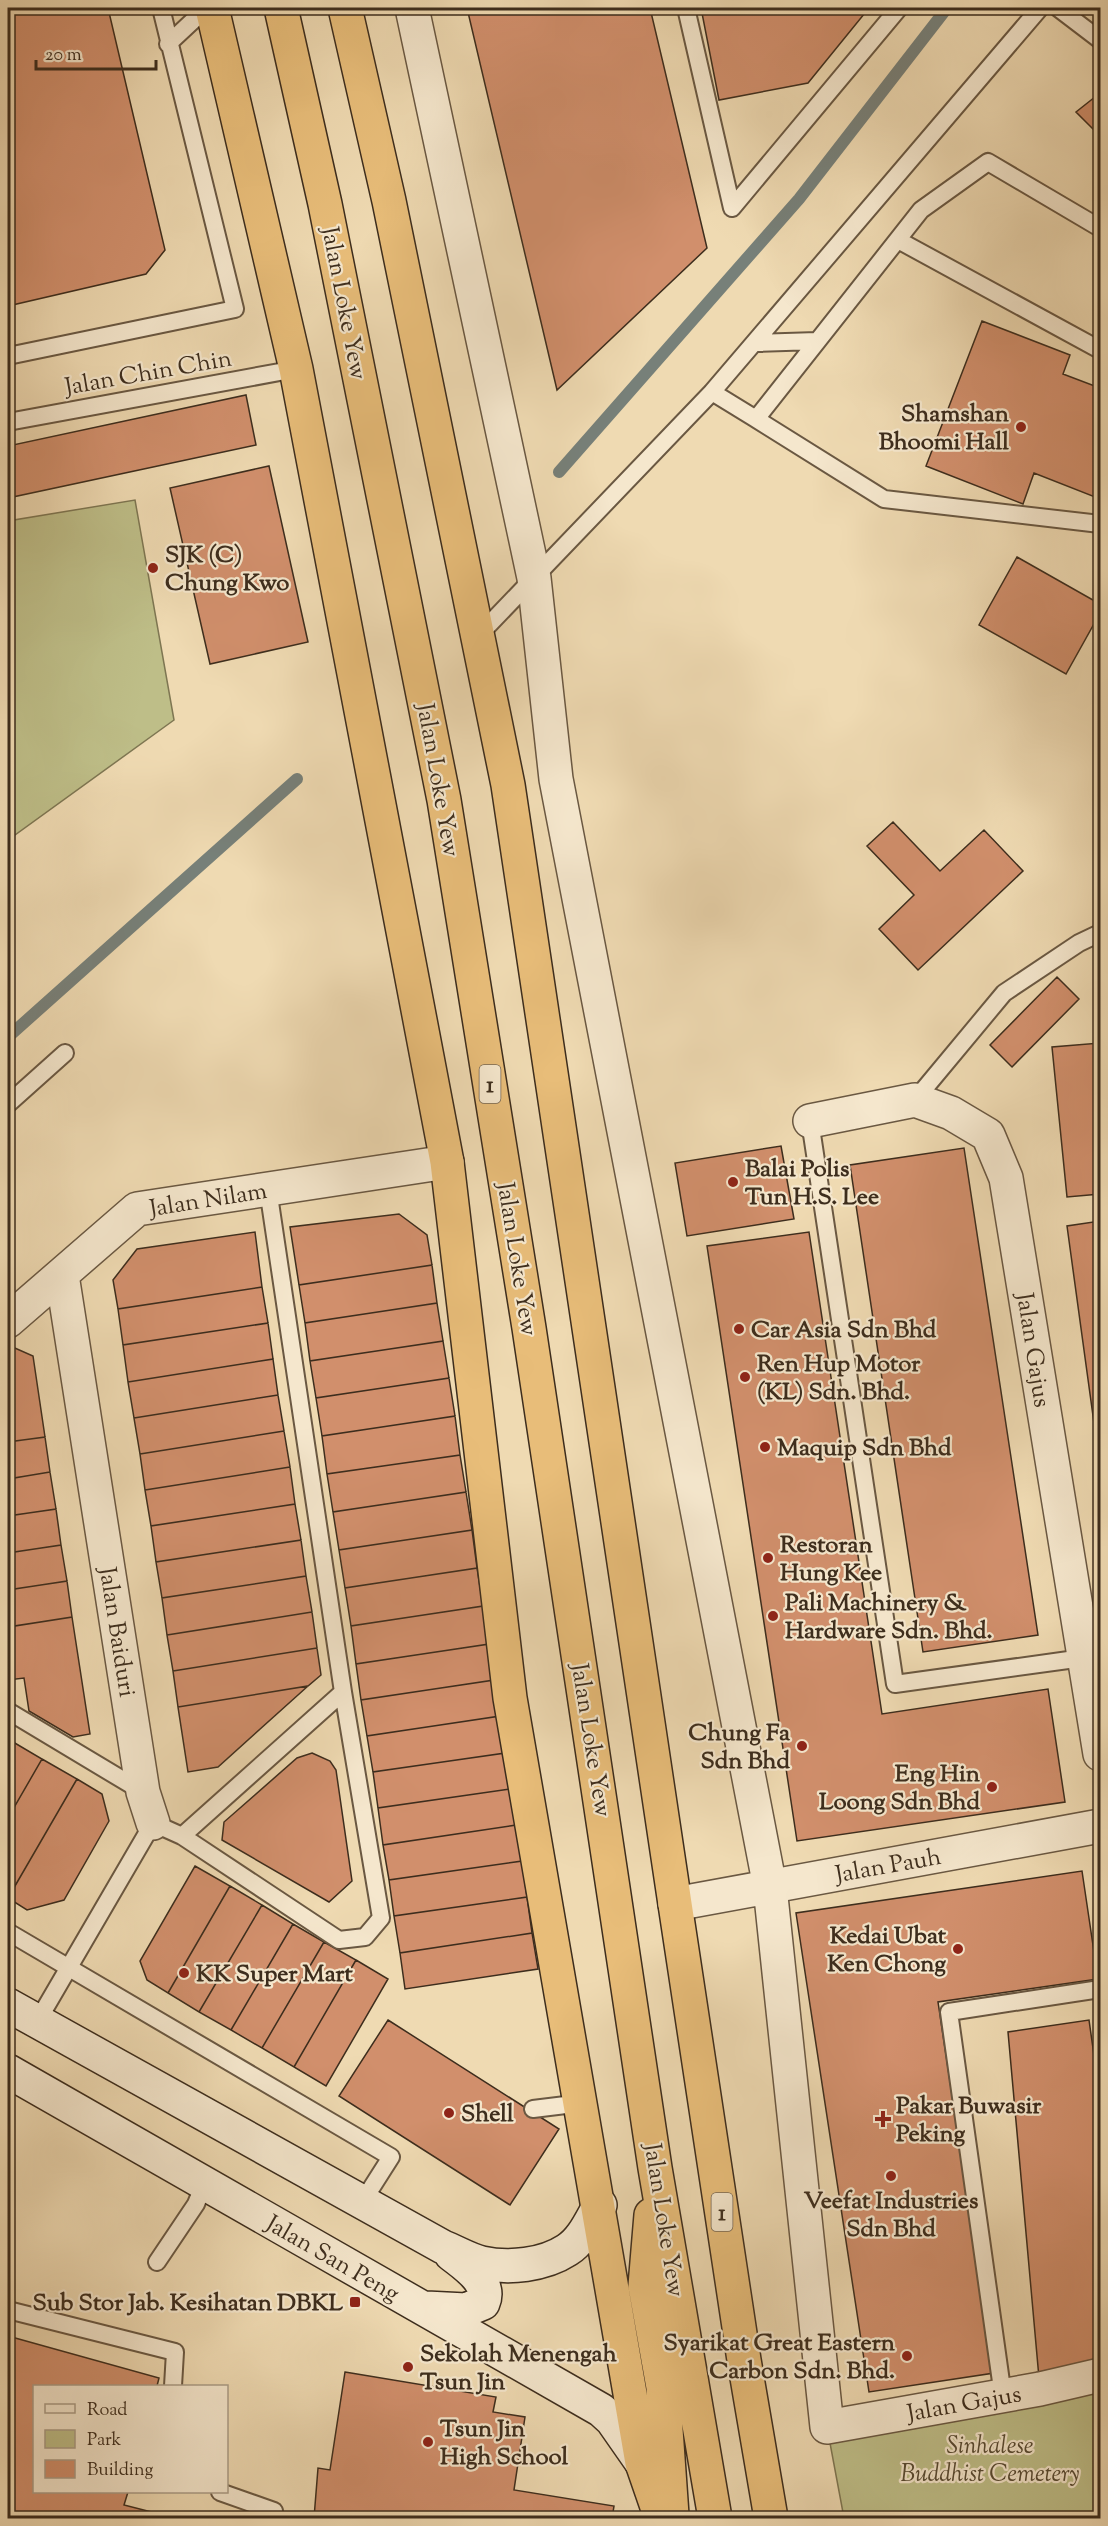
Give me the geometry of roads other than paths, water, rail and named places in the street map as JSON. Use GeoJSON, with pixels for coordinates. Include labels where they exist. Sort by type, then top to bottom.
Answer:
{"type":"FeatureCollection","features":[{"type":"Feature","properties":{"kind":"highway"},"geometry":{"type":"LineString","coordinates":[[212,8],[296,369],[447,1162],[510,1698],[600,2205],[642,2463],[661,2518]]}},
{"type":"Feature","properties":{"kind":"highway","name":"Jalan Loke Yew"},"geometry":{"type":"LineString","coordinates":[[281,8],[325,204],[444,801],[529,1328],[655,2168],[716,2518]]}},
{"type":"Feature","properties":{"kind":"highway","name":"1"},"geometry":{"type":"LineString","coordinates":[[345,8],[389,201],[508,785],[744,2361],[771,2518]]}},
{"type":"Feature","properties":{"kind":"highway"},"geometry":{"type":"LineString","coordinates":[[655,2168],[645,2286],[663,2387],[672,2518]]}},
{"type":"Feature","properties":{"kind":"street"},"geometry":{"type":"LineString","coordinates":[[412,8],[534,578],[556,779],[770,1887]]}},
{"type":"Feature","properties":{"kind":"street"},"geometry":{"type":"LineString","coordinates":[[810,1121],[915,1100]]}},
{"type":"Feature","properties":{"kind":"street","name":"Jalan Gajus"},"geometry":{"type":"LineString","coordinates":[[915,1100],[951,1113],[988,1135],[1006,1178],[1093,1656],[1101,1754]]}},
{"type":"Feature","properties":{"kind":"street","name":"Jalan Nilam"},"geometry":{"type":"LineString","coordinates":[[8,1321],[137,1209],[447,1162]]}},
{"type":"Feature","properties":{"kind":"street","name":"Jalan Baiduri"},"geometry":{"type":"LineString","coordinates":[[62,1275],[143,1792],[168,1830]]}},
{"type":"Feature","properties":{"kind":"street","name":"Jalan Pauh"},"geometry":{"type":"LineString","coordinates":[[675,1904],[1101,1826]]}},
{"type":"Feature","properties":{"kind":"street","name":"Jalan Gajus"},"geometry":{"type":"LineString","coordinates":[[770,1887],[827,2427],[1003,2396],[1101,2375]]}},
{"type":"Feature","properties":{"kind":"street"},"geometry":{"type":"LineString","coordinates":[[8,2006],[443,2247],[482,2263],[514,2266],[545,2260],[568,2249],[583,2234],[600,2205]]}},
{"type":"Feature","properties":{"kind":"street","name":"Jalan San Peng"},"geometry":{"type":"LineString","coordinates":[[8,2071],[601,2410],[612,2420],[642,2463]]}},
{"type":"Feature","properties":{"kind":"street"},"geometry":{"type":"LineString","coordinates":[[419,2308],[475,2309],[483,2303],[486,2296],[483,2283],[443,2247]]}},
{"type":"Feature","properties":{"kind":"lane"},"geometry":{"type":"LineString","coordinates":[[8,357],[235,309],[160,8]]}},
{"type":"Feature","properties":{"kind":"lane"},"geometry":{"type":"LineString","coordinates":[[168,44],[198,16],[201,8]]}},
{"type":"Feature","properties":{"kind":"lane"},"geometry":{"type":"LineString","coordinates":[[686,8],[732,208],[899,8]]}},
{"type":"Feature","properties":{"kind":"lane"},"geometry":{"type":"LineString","coordinates":[[479,635],[712,392],[1040,8]]}},
{"type":"Feature","properties":{"kind":"lane"},"geometry":{"type":"LineString","coordinates":[[1058,8],[1101,40]]}},
{"type":"Feature","properties":{"kind":"lane"},"geometry":{"type":"LineString","coordinates":[[756,419],[921,210],[988,162],[1101,228]]}},
{"type":"Feature","properties":{"kind":"lane"},"geometry":{"type":"LineString","coordinates":[[898,240],[1101,350]]}},
{"type":"Feature","properties":{"kind":"lane"},"geometry":{"type":"LineString","coordinates":[[754,343],[818,341]]}},
{"type":"Feature","properties":{"kind":"lane","name":"Jalan Chin Chin"},"geometry":{"type":"LineString","coordinates":[[8,422],[296,369]]}},
{"type":"Feature","properties":{"kind":"lane"},"geometry":{"type":"LineString","coordinates":[[712,392],[884,499],[1101,524]]}},
{"type":"Feature","properties":{"kind":"lane"},"geometry":{"type":"LineString","coordinates":[[915,1100],[1004,993],[1079,943],[1101,933]]}},
{"type":"Feature","properties":{"kind":"lane"},"geometry":{"type":"LineString","coordinates":[[8,1104],[65,1053]]}},
{"type":"Feature","properties":{"kind":"lane"},"geometry":{"type":"LineString","coordinates":[[810,1121],[894,1684],[1093,1656]]}},
{"type":"Feature","properties":{"kind":"lane"},"geometry":{"type":"LineString","coordinates":[[168,1830],[339,1940],[365,1937],[381,1918],[343,1692],[268,1189]]}},
{"type":"Feature","properties":{"kind":"lane"},"geometry":{"type":"LineString","coordinates":[[37,2022],[68,1967],[168,1830],[343,1692]]}},
{"type":"Feature","properties":{"kind":"lane"},"geometry":{"type":"LineString","coordinates":[[8,1711],[143,1792]]}},
{"type":"Feature","properties":{"kind":"lane"},"geometry":{"type":"LineString","coordinates":[[8,1932],[391,2157],[363,2201]]}},
{"type":"Feature","properties":{"kind":"lane"},"geometry":{"type":"LineString","coordinates":[[1003,2396],[949,2012],[1101,1989]]}},
{"type":"Feature","properties":{"kind":"lane"},"geometry":{"type":"LineString","coordinates":[[533,2109],[582,2103]]}},
{"type":"Feature","properties":{"kind":"lane"},"geometry":{"type":"LineString","coordinates":[[157,2262],[196,2204],[204,2184]]}},
{"type":"Feature","properties":{"kind":"lane"},"geometry":{"type":"LineString","coordinates":[[8,2310],[175,2352],[173,2385]]}},
{"type":"Feature","properties":{"kind":"lane"},"geometry":{"type":"LineString","coordinates":[[223,2493],[274,2511],[271,2518]]}},
{"type":"Feature","properties":{"kind":"waterway"},"geometry":{"type":"LineString","coordinates":[[559,472],[799,199],[947,8]]}},
{"type":"Feature","properties":{"kind":"waterway"},"geometry":{"type":"LineString","coordinates":[[8,1037],[297,779]]}},
{"type":"Feature","properties":{"kind":"place","name":"Shamshan Bhoomi Hall"},"geometry":{"type":"Point","coordinates":[1021,427]}},
{"type":"Feature","properties":{"kind":"place","name":"SJK (C) Chung Kwo"},"geometry":{"type":"Point","coordinates":[153,568]}},
{"type":"Feature","properties":{"kind":"place","name":"Balai Polis Tun H.S. Lee"},"geometry":{"type":"Point","coordinates":[733,1182]}},
{"type":"Feature","properties":{"kind":"place","name":"Car Asia Sdn Bhd"},"geometry":{"type":"Point","coordinates":[739,1329]}},
{"type":"Feature","properties":{"kind":"place","name":"Ren Hup Motor (KL) Sdn. Bhd."},"geometry":{"type":"Point","coordinates":[745,1377]}},
{"type":"Feature","properties":{"kind":"place","name":"Maquip Sdn Bhd"},"geometry":{"type":"Point","coordinates":[765,1447]}},
{"type":"Feature","properties":{"kind":"place","name":"Restoran Hung Kee"},"geometry":{"type":"Point","coordinates":[768,1558]}},
{"type":"Feature","properties":{"kind":"place","name":"Pali Machinery & Hardware Sdn. Bhd."},"geometry":{"type":"Point","coordinates":[773,1616]}},
{"type":"Feature","properties":{"kind":"place","name":"Chung Fa Sdn Bhd"},"geometry":{"type":"Point","coordinates":[802,1746]}},
{"type":"Feature","properties":{"kind":"place","name":"Eng Hin Loong Sdn Bhd"},"geometry":{"type":"Point","coordinates":[992,1787]}},
{"type":"Feature","properties":{"kind":"place","name":"Kedai Ubat Ken Chong"},"geometry":{"type":"Point","coordinates":[958,1949]}},
{"type":"Feature","properties":{"kind":"place","name":"KK Super Mart"},"geometry":{"type":"Point","coordinates":[184,1973]}},
{"type":"Feature","properties":{"kind":"place","name":"Shell"},"geometry":{"type":"Point","coordinates":[449,2113]}},
{"type":"Feature","properties":{"kind":"place","name":"Pakar Buwasir Peking"},"geometry":{"type":"Point","coordinates":[883,2119]}},
{"type":"Feature","properties":{"kind":"place","name":"Veefat Industries Sdn Bhd"},"geometry":{"type":"Point","coordinates":[891,2176]}},
{"type":"Feature","properties":{"kind":"place","name":"Sub Stor Jab. Kesihatan DBKL"},"geometry":{"type":"Point","coordinates":[355,2302]}},
{"type":"Feature","properties":{"kind":"place","name":"Syarikat Great Eastern Carbon Sdn. Bhd."},"geometry":{"type":"Point","coordinates":[907,2356]}},
{"type":"Feature","properties":{"kind":"place","name":"Sekolah Menengah Tsun Jin"},"geometry":{"type":"Point","coordinates":[408,2367]}},
{"type":"Feature","properties":{"kind":"place","name":"Tsun Jin High School"},"geometry":{"type":"Point","coordinates":[428,2442]}},
{"type":"Feature","properties":{"kind":"park label","name":"Sinhalese Buddhist Cemetery"},"geometry":{"type":"Point","coordinates":[990,2459]}}]}
